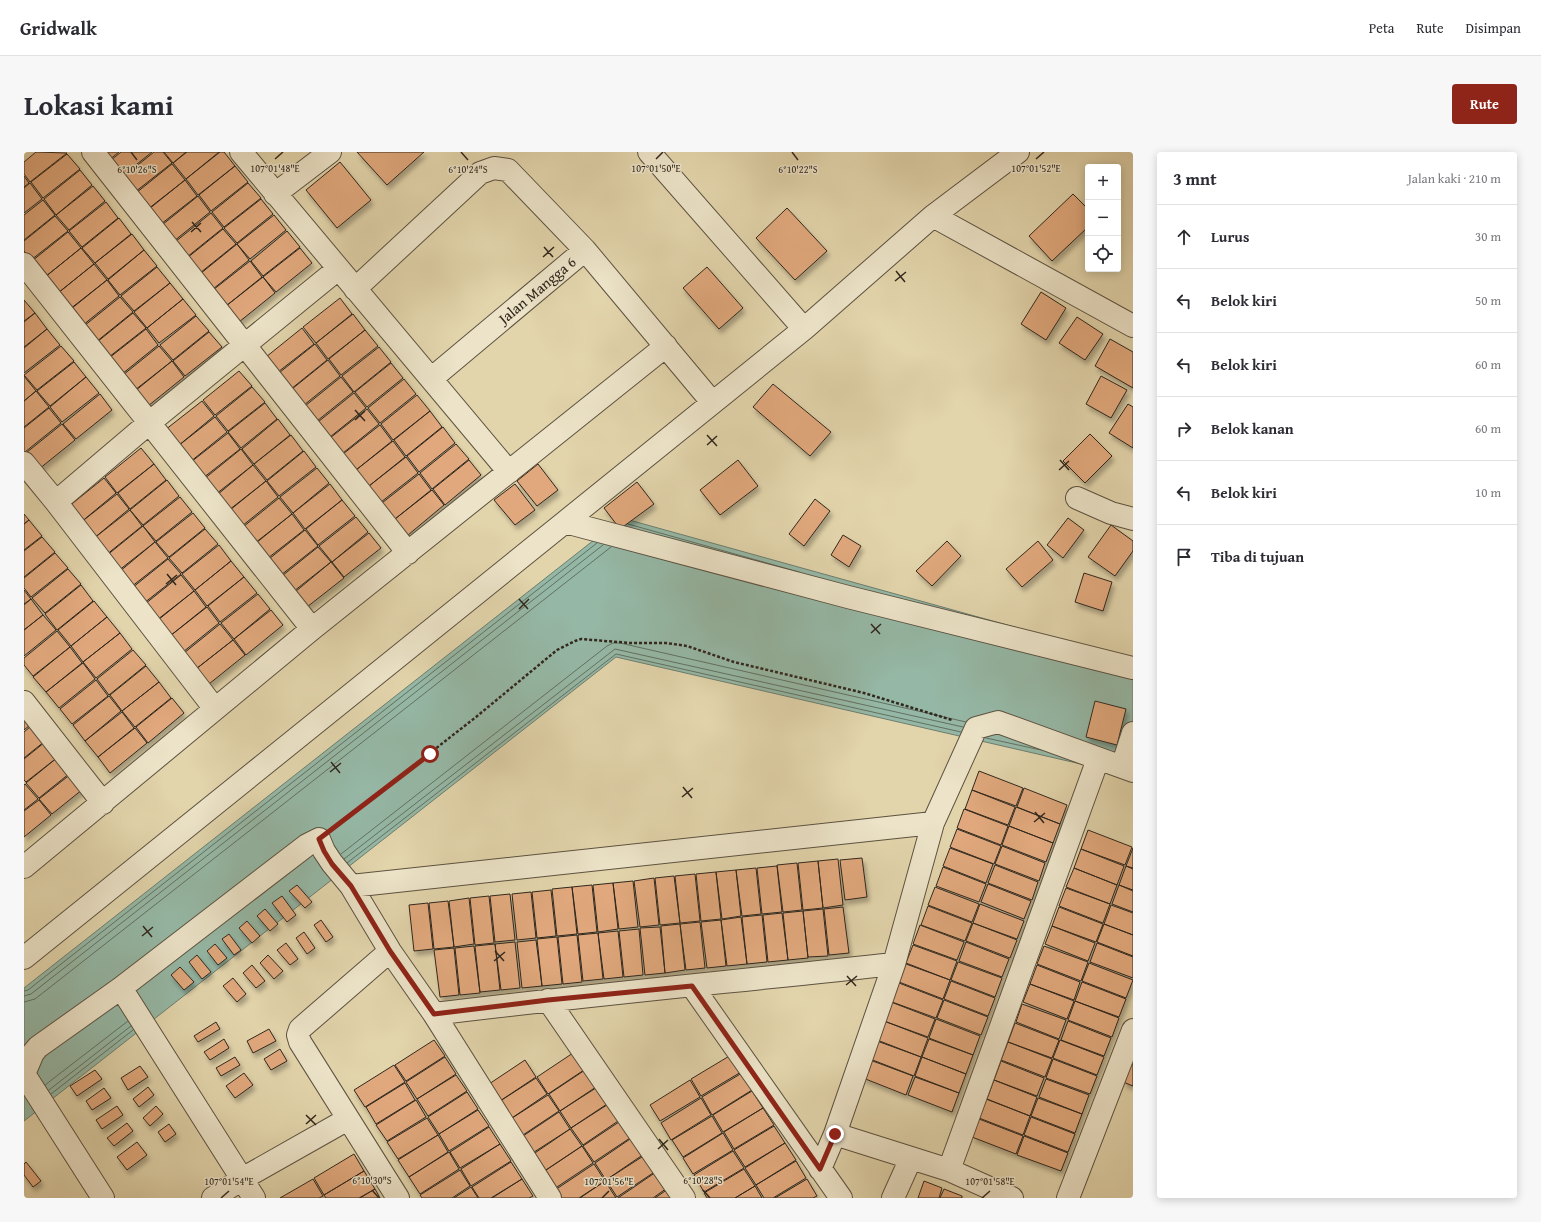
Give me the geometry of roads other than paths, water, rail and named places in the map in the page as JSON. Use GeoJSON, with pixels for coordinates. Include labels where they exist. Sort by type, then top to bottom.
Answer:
{"type":"FeatureCollection","features":[{"type":"Feature","properties":{"kind":"street"},"geometry":{"type":"LineString","coordinates":[[93,152],[408,553]]}},
{"type":"Feature","properties":{"kind":"street"},"geometry":{"type":"LineString","coordinates":[[241,152],[509,472]]}},
{"type":"Feature","properties":{"kind":"street"},"geometry":{"type":"LineString","coordinates":[[275,194],[330,152]]}},
{"type":"Feature","properties":{"kind":"street"},"geometry":{"type":"LineString","coordinates":[[649,152],[804,329]]}},
{"type":"Feature","properties":{"kind":"street"},"geometry":{"type":"LineString","coordinates":[[24,958],[804,329],[933,216],[1018,152]]}},
{"type":"Feature","properties":{"kind":"street"},"geometry":{"type":"LineString","coordinates":[[355,289],[480,173],[494,168],[508,170],[585,250]]}},
{"type":"Feature","properties":{"kind":"street"},"geometry":{"type":"LineString","coordinates":[[933,216],[1133,326]]}},
{"type":"Feature","properties":{"kind":"street","name":"Jalan Mangga 6"},"geometry":{"type":"LineString","coordinates":[[431,379],[585,250],[712,402]]}},
{"type":"Feature","properties":{"kind":"street"},"geometry":{"type":"LineString","coordinates":[[24,264],[312,629]]}},
{"type":"Feature","properties":{"kind":"street"},"geometry":{"type":"LineString","coordinates":[[56,502],[149,423],[338,269]]}},
{"type":"Feature","properties":{"kind":"street"},"geometry":{"type":"LineString","coordinates":[[24,867],[312,629],[666,346]]}},
{"type":"Feature","properties":{"kind":"street"},"geometry":{"type":"LineString","coordinates":[[26,469],[56,502],[215,709]]}},
{"type":"Feature","properties":{"kind":"street"},"geometry":{"type":"LineString","coordinates":[[1077,498],[1101,509],[1131,514]]}},
{"type":"Feature","properties":{"kind":"street"},"geometry":{"type":"LineString","coordinates":[[565,522],[856,599],[1133,668]]}},
{"type":"Feature","properties":{"kind":"street"},"geometry":{"type":"LineString","coordinates":[[24,702],[103,803]]}},
{"type":"Feature","properties":{"kind":"street"},"geometry":{"type":"LineString","coordinates":[[820,1169],[835,1134],[894,964],[933,823],[976,728],[998,722],[1127,769],[1133,735]]}},
{"type":"Feature","properties":{"kind":"street"},"geometry":{"type":"LineString","coordinates":[[949,1170],[1098,759]]}},
{"type":"Feature","properties":{"kind":"street"},"geometry":{"type":"LineString","coordinates":[[351,886],[933,823]]}},
{"type":"Feature","properties":{"kind":"street"},"geometry":{"type":"LineString","coordinates":[[103,1198],[24,1074],[33,1053],[38,1047],[121,988],[307,845],[319,839],[332,864],[351,886],[390,951],[434,1014],[550,1198]]}},
{"type":"Feature","properties":{"kind":"street"},"geometry":{"type":"LineString","coordinates":[[390,951],[300,1029],[298,1035],[300,1042],[398,1198]]}},
{"type":"Feature","properties":{"kind":"street"},"geometry":{"type":"LineString","coordinates":[[434,1014],[548,1000],[894,964]]}},
{"type":"Feature","properties":{"kind":"street"},"geometry":{"type":"LineString","coordinates":[[692,986],[841,1198]]}},
{"type":"Feature","properties":{"kind":"street"},"geometry":{"type":"LineString","coordinates":[[121,988],[254,1198]]}},
{"type":"Feature","properties":{"kind":"street"},"geometry":{"type":"LineString","coordinates":[[548,1000],[684,1198]]}},
{"type":"Feature","properties":{"kind":"street"},"geometry":{"type":"LineString","coordinates":[[1068,1198],[1133,1030]]}},
{"type":"Feature","properties":{"kind":"street"},"geometry":{"type":"LineString","coordinates":[[212,1198],[242,1179],[348,1119]]}},
{"type":"Feature","properties":{"kind":"street"},"geometry":{"type":"LineString","coordinates":[[835,1134],[949,1170],[1012,1198]]}},
{"type":"Feature","properties":{"kind":"street"},"geometry":{"type":"LineString","coordinates":[[893,1198],[911,1158]]}},
{"type":"Feature","properties":{"kind":"water"},"geometry":{"type":"Polygon","coordinates":[[[622,518],[1133,660],[1133,776],[616,657],[24,1121],[24,988],[622,518]]]}}]}
